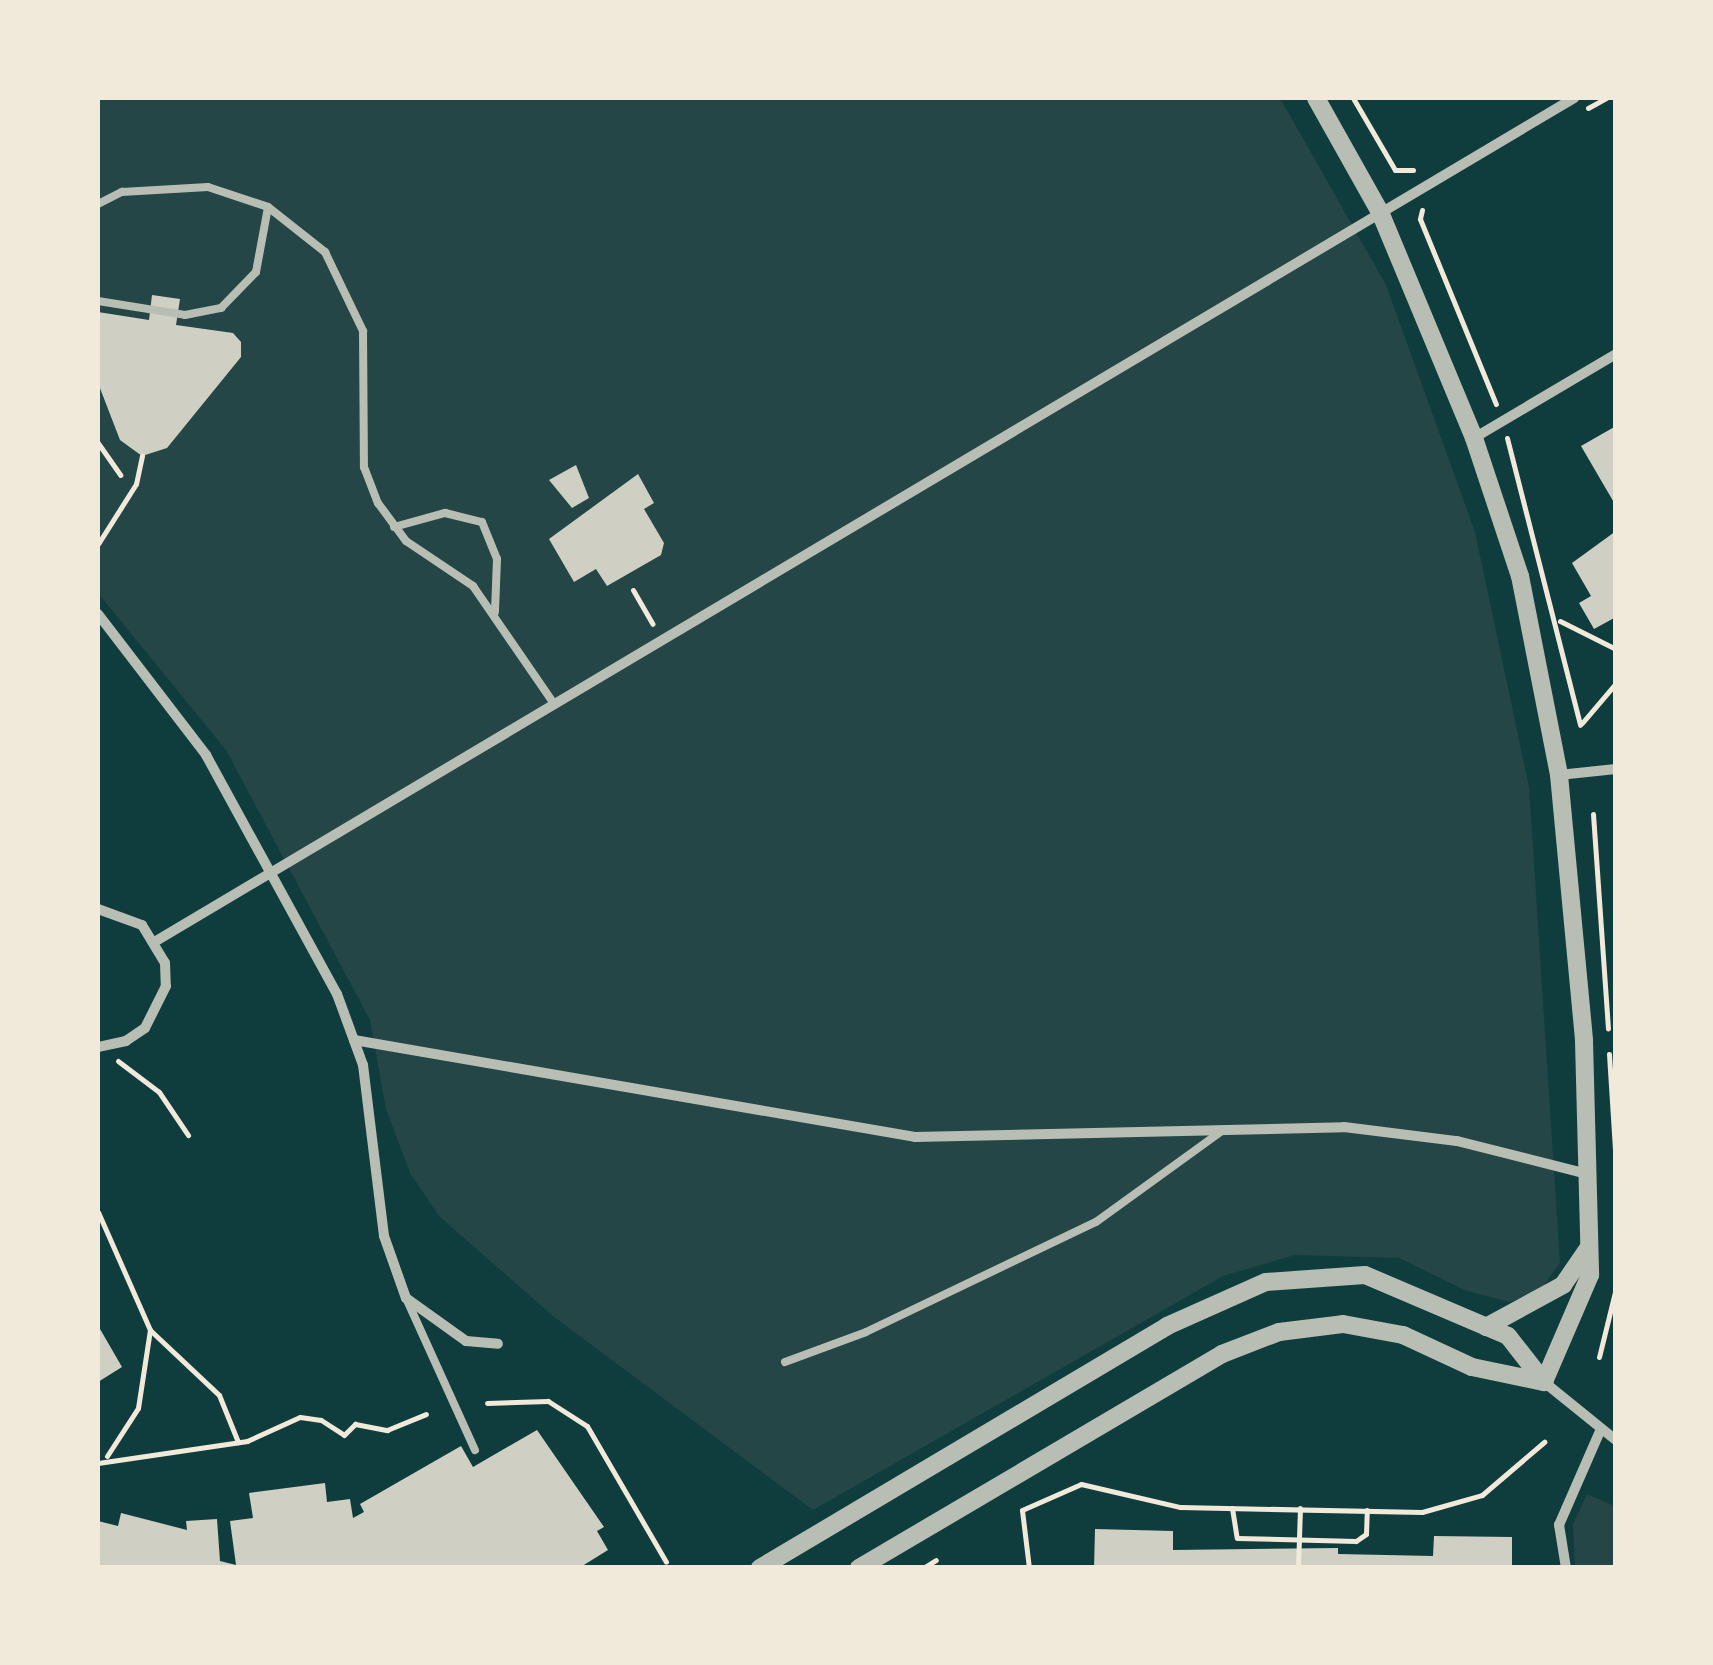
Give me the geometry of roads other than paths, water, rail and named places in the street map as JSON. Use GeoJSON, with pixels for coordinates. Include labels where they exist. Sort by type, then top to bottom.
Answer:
{"type":"FeatureCollection","features":[{"type":"Feature","properties":{"kind":"street"},"geometry":{"type":"LineString","coordinates":[[1316,98],[1380,212],[1474,438],[1520,576],[1559,774],[1584,1042],[1590,1275],[1544,1382]]}},
{"type":"Feature","properties":{"kind":"street"},"geometry":{"type":"LineString","coordinates":[[156,941],[1574,98]]}},
{"type":"Feature","properties":{"kind":"street"},"geometry":{"type":"LineString","coordinates":[[1474,438],[1616,354]]}},
{"type":"Feature","properties":{"kind":"street"},"geometry":{"type":"LineString","coordinates":[[98,614],[206,755],[338,994],[366,1082],[384,1236],[406,1298],[466,1341],[498,1344]]}},
{"type":"Feature","properties":{"kind":"street"},"geometry":{"type":"LineString","coordinates":[[1559,774],[1616,769]]}},
{"type":"Feature","properties":{"kind":"street"},"geometry":{"type":"LineString","coordinates":[[98,909],[124,914],[156,941],[164,963],[159,1009],[126,1041],[98,1046]]}},
{"type":"Feature","properties":{"kind":"street"},"geometry":{"type":"LineString","coordinates":[[354,1040],[914,1137],[1363,1130],[1457,1141],[1588,1174]]}},
{"type":"Feature","properties":{"kind":"street"},"geometry":{"type":"LineString","coordinates":[[1486,1326],[1562,1285],[1590,1246]]}},
{"type":"Feature","properties":{"kind":"street"},"geometry":{"type":"LineString","coordinates":[[760,1568],[1166,1326],[1266,1282],[1311,1274],[1365,1275],[1508,1336],[1544,1382],[1616,1440]]}},
{"type":"Feature","properties":{"kind":"street"},"geometry":{"type":"LineString","coordinates":[[859,1568],[1222,1354],[1279,1332],[1343,1324],[1403,1335],[1472,1367],[1544,1382]]}},
{"type":"Feature","properties":{"kind":"street"},"geometry":{"type":"LineString","coordinates":[[1566,1568],[1559,1525],[1601,1428]]}},
{"type":"Feature","properties":{"kind":"lane"},"geometry":{"type":"LineString","coordinates":[[98,204],[122,192],[172,186],[208,187],[268,206],[303,230],[342,277],[368,365],[364,466],[394,527],[473,586],[554,704]]}},
{"type":"Feature","properties":{"kind":"lane"},"geometry":{"type":"LineString","coordinates":[[98,302],[185,314],[220,308],[256,272],[268,206]]}},
{"type":"Feature","properties":{"kind":"lane"},"geometry":{"type":"LineString","coordinates":[[394,527],[445,513],[482,522],[497,559],[494,612]]}},
{"type":"Feature","properties":{"kind":"lane"},"geometry":{"type":"LineString","coordinates":[[784,1362],[866,1332],[1096,1222],[1223,1130]]}},
{"type":"Feature","properties":{"kind":"lane"},"geometry":{"type":"LineString","coordinates":[[406,1298],[475,1450]]}}]}
